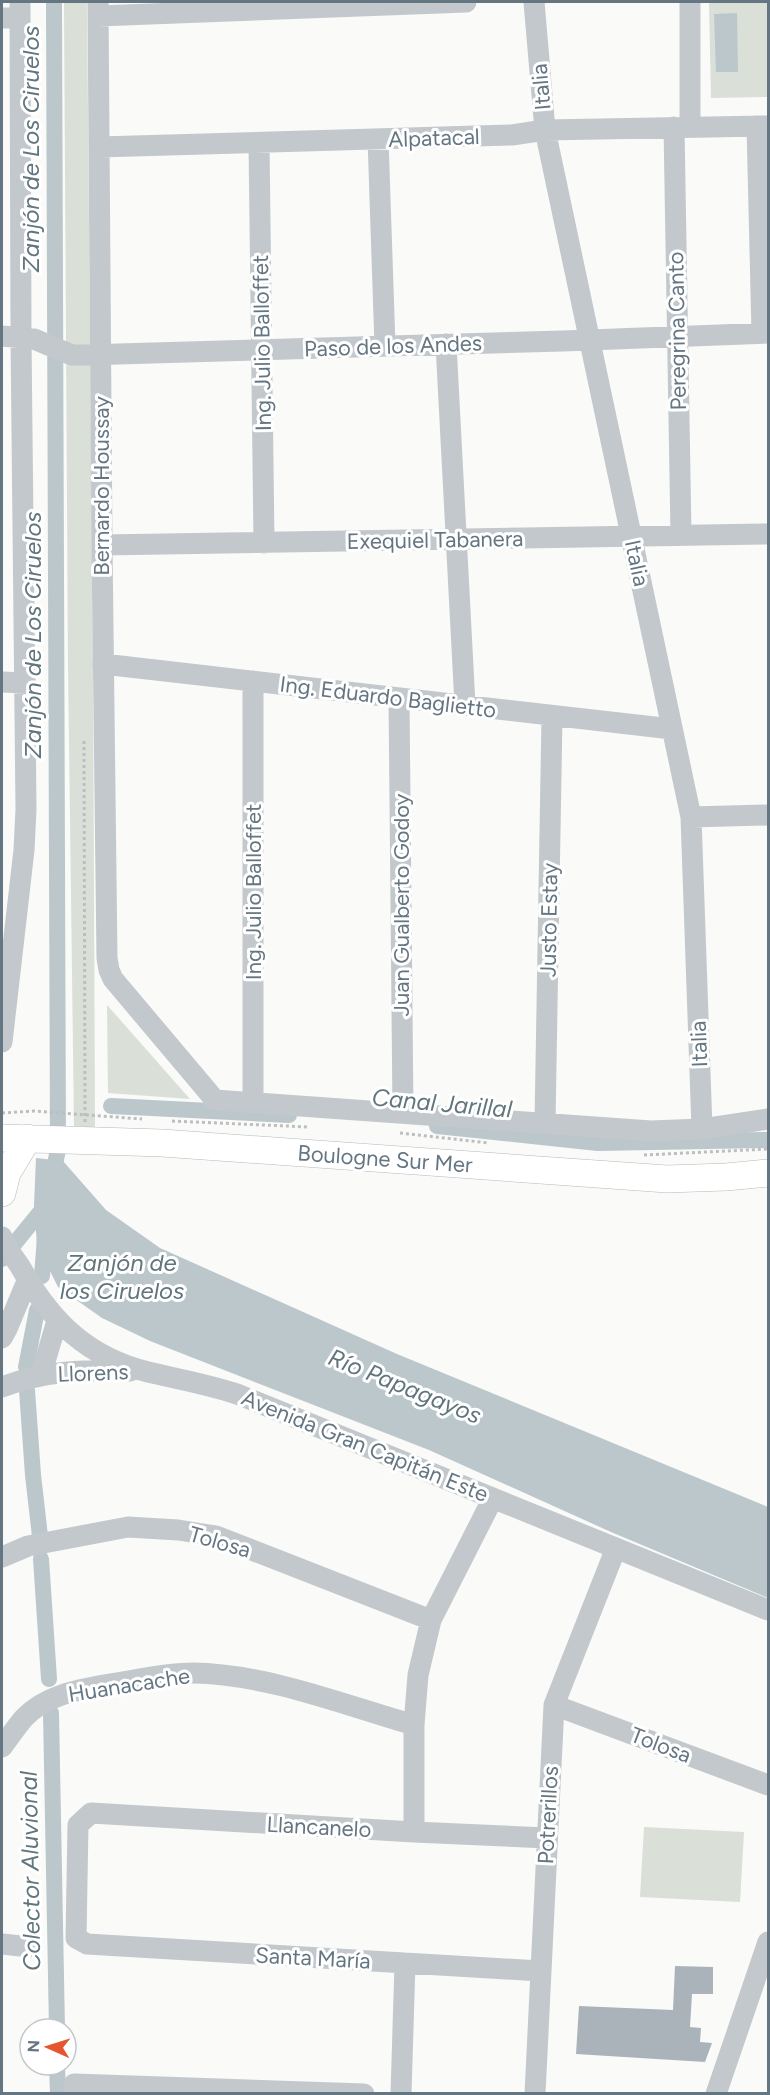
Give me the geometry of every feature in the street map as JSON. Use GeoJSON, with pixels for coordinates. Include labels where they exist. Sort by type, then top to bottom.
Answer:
{"type":"FeatureCollection","features":[{"type":"Feature","properties":{"kind":"main road","name":"Boulogne Sur Mer"},"geometry":{"type":"LineString","coordinates":[[2,1138],[162,1143],[667,1179],[768,1173]]}},
{"type":"Feature","properties":{"kind":"main road"},"geometry":{"type":"LineString","coordinates":[[2,1193],[7,1173],[28,1138]]}},
{"type":"Feature","properties":{"kind":"street"},"geometry":{"type":"LineString","coordinates":[[98,9],[466,2]]}},
{"type":"Feature","properties":{"kind":"street","name":"Italia"},"geometry":{"type":"LineString","coordinates":[[534,2],[545,130],[691,817],[702,1130]]}},
{"type":"Feature","properties":{"kind":"street","name":"Peregrina Canto"},"geometry":{"type":"LineString","coordinates":[[681,535],[678,337],[682,127],[690,2]]}},
{"type":"Feature","properties":{"kind":"street","name":"Bernardo Houssay"},"geometry":{"type":"LineString","coordinates":[[98,9],[107,958],[113,979],[215,1100],[253,1103]]}},
{"type":"Feature","properties":{"kind":"street"},"geometry":{"type":"LineString","coordinates":[[2,1042],[7,957],[24,850],[26,682],[14,12]]}},
{"type":"Feature","properties":{"kind":"street"},"geometry":{"type":"LineString","coordinates":[[763,126],[765,333]]}},
{"type":"Feature","properties":{"kind":"street","name":"Alpatacal"},"geometry":{"type":"LineString","coordinates":[[99,147],[513,135],[545,130],[763,126]]}},
{"type":"Feature","properties":{"kind":"street"},"geometry":{"type":"LineString","coordinates":[[378,139],[385,346]]}},
{"type":"Feature","properties":{"kind":"street","name":"Ing. Julio Balloffet"},"geometry":{"type":"LineString","coordinates":[[259,143],[264,543]]}},
{"type":"Feature","properties":{"kind":"street","name":"Paso de los Andes"},"geometry":{"type":"LineString","coordinates":[[19,337],[72,355],[100,355],[765,333]]}},
{"type":"Feature","properties":{"kind":"street"},"geometry":{"type":"LineString","coordinates":[[446,344],[465,705]]}},
{"type":"Feature","properties":{"kind":"street","name":"Exequiel Tabanera"},"geometry":{"type":"LineString","coordinates":[[102,545],[768,534]]}},
{"type":"Feature","properties":{"kind":"street","name":"Ing. Eduardo Baglietto"},"geometry":{"type":"LineString","coordinates":[[103,664],[672,729]]}},
{"type":"Feature","properties":{"kind":"street","name":"Ing. Julio Balloffet"},"geometry":{"type":"LineString","coordinates":[[253,681],[253,1103]]}},
{"type":"Feature","properties":{"kind":"street"},"geometry":{"type":"LineString","coordinates":[[2,682],[26,682]]}},
{"type":"Feature","properties":{"kind":"street","name":"Juan Gualberto Godoy"},"geometry":{"type":"LineString","coordinates":[[399,698],[400,1123]]}},
{"type":"Feature","properties":{"kind":"street","name":"Justo Estay"},"geometry":{"type":"LineString","coordinates":[[546,1124],[552,716]]}},
{"type":"Feature","properties":{"kind":"street"},"geometry":{"type":"LineString","coordinates":[[691,817],[768,815]]}},
{"type":"Feature","properties":{"kind":"street"},"geometry":{"type":"LineString","coordinates":[[253,1103],[400,1123],[546,1124],[651,1131],[702,1130],[768,1119]]}},
{"type":"Feature","properties":{"kind":"street","name":"Avenida Gran Capitán Este"},"geometry":{"type":"LineString","coordinates":[[2,1240],[57,1321],[83,1343],[100,1353],[146,1371],[201,1382],[237,1394],[768,1610]]}},
{"type":"Feature","properties":{"kind":"street"},"geometry":{"type":"LineString","coordinates":[[2,1338],[24,1275]]}},
{"type":"Feature","properties":{"kind":"street","name":"Llorens"},"geometry":{"type":"LineString","coordinates":[[41,1375],[57,1321]]}},
{"type":"Feature","properties":{"kind":"street","name":"Llorens"},"geometry":{"type":"LineString","coordinates":[[2,1387],[41,1375],[75,1371],[146,1371]]}},
{"type":"Feature","properties":{"kind":"street"},"geometry":{"type":"LineString","coordinates":[[414,1832],[414,1725],[418,1675],[431,1620],[493,1498]]}},
{"type":"Feature","properties":{"kind":"street","name":"Tolosa"},"geometry":{"type":"LineString","coordinates":[[2,1557],[28,1546],[128,1527],[178,1530],[216,1536],[431,1620]]}},
{"type":"Feature","properties":{"kind":"street","name":"Potrerillos"},"geometry":{"type":"LineString","coordinates":[[535,2093],[554,1705],[616,1548]]}},
{"type":"Feature","properties":{"kind":"street","name":"Huanacache"},"geometry":{"type":"LineString","coordinates":[[2,1747],[24,1717],[42,1703],[72,1691],[148,1677],[191,1673],[261,1680],[414,1725]]}},
{"type":"Feature","properties":{"kind":"street","name":"Tolosa"},"geometry":{"type":"LineString","coordinates":[[554,1705],[768,1785]]}},
{"type":"Feature","properties":{"kind":"street","name":"Llancanelo"},"geometry":{"type":"LineString","coordinates":[[87,1944],[76,1938],[78,1825],[91,1813],[548,1838]]}},
{"type":"Feature","properties":{"kind":"street"},"geometry":{"type":"LineString","coordinates":[[716,2094],[768,1942]]}},
{"type":"Feature","properties":{"kind":"street"},"geometry":{"type":"LineString","coordinates":[[2,1944],[30,1947]]}},
{"type":"Feature","properties":{"kind":"street","name":"Santa María"},"geometry":{"type":"LineString","coordinates":[[87,1944],[540,1971]]}},
{"type":"Feature","properties":{"kind":"street"},"geometry":{"type":"LineString","coordinates":[[401,2094],[405,1963]]}},
{"type":"Feature","properties":{"kind":"street"},"geometry":{"type":"LineString","coordinates":[[74,2089],[364,2094]]}},
{"type":"Feature","properties":{"kind":"street"},"geometry":{"type":"LineString","coordinates":[[535,2093],[553,2094]]}},
{"type":"Feature","properties":{"kind":"path"},"geometry":{"type":"LineString","coordinates":[[2,1113],[34,1111],[148,1120]]}},
{"type":"Feature","properties":{"kind":"path"},"geometry":{"type":"LineString","coordinates":[[171,1121],[310,1127]]}},
{"type":"Feature","properties":{"kind":"path"},"geometry":{"type":"LineString","coordinates":[[400,1123],[493,1144]]}},
{"type":"Feature","properties":{"kind":"path"},"geometry":{"type":"LineString","coordinates":[[635,1155],[768,1149]]}},
{"type":"Feature","properties":{"kind":"shaded area"},"geometry":{"type":"Polygon","coordinates":[[[64,2],[87,2],[95,1128],[74,1126],[68,665],[64,2]]]}},
{"type":"Feature","properties":{"kind":"shaded area"},"geometry":{"type":"Polygon","coordinates":[[[709,2],[768,2],[768,97],[711,98],[709,2]]]}},
{"type":"Feature","properties":{"kind":"shaded area"},"geometry":{"type":"Polygon","coordinates":[[[107,1005],[190,1099],[108,1093],[107,1005]]]}},
{"type":"Feature","properties":{"kind":"shaded area"},"geometry":{"type":"Polygon","coordinates":[[[644,1827],[744,1832],[740,1902],[640,1897],[644,1827]]]}},
{"type":"Feature","properties":{"kind":"water"},"geometry":{"type":"Polygon","coordinates":[[[737,13],[738,72],[716,72],[714,14],[737,13]]]}},
{"type":"Feature","properties":{"kind":"water","name":"Zanjón de los Ciruelos"},"geometry":{"type":"Polygon","coordinates":[[[36,1158],[63,1161],[106,1210],[160,1248],[397,1354],[768,1507],[768,1598],[611,1532],[429,1450],[150,1341],[102,1318],[58,1287],[37,1245],[34,1205],[36,1158]]]}},
{"type":"Feature","properties":{"kind":"building"},"geometry":{"type":"Polygon","coordinates":[[[675,1966],[713,1967],[713,1994],[692,1994],[690,2027],[701,2028],[700,2042],[712,2043],[705,2062],[576,2054],[579,2006],[673,2010],[675,1966]]]}},
{"type":"Feature","properties":{"kind":"waterway","name":"Zanjón de Los Ciruelos"},"geometry":{"type":"LineString","coordinates":[[51,1182],[58,1150],[54,2]]}},
{"type":"Feature","properties":{"kind":"waterway","name":"Canal Jarillal"},"geometry":{"type":"LineString","coordinates":[[111,1106],[289,1115]]}},
{"type":"Feature","properties":{"kind":"waterway","name":"Canal Jarillal"},"geometry":{"type":"LineString","coordinates":[[437,1126],[598,1143],[768,1140]]}},
{"type":"Feature","properties":{"kind":"waterway","name":"Colector Aluvional"},"geometry":{"type":"LineString","coordinates":[[2,1259],[46,1205]]}},
{"type":"Feature","properties":{"kind":"waterway","name":"Zanjón de Los Ciruelos"},"geometry":{"type":"LineString","coordinates":[[42,1276],[45,1237]]}},
{"type":"Feature","properties":{"kind":"waterway","name":"Colector Aluvional"},"geometry":{"type":"LineString","coordinates":[[26,1367],[37,1310]]}},
{"type":"Feature","properties":{"kind":"waterway","name":"Colector Aluvional"},"geometry":{"type":"LineString","coordinates":[[27,1390],[40,1536]]}},
{"type":"Feature","properties":{"kind":"waterway","name":"Colector Aluvional"},"geometry":{"type":"LineString","coordinates":[[41,1559],[49,1679]]}},
{"type":"Feature","properties":{"kind":"waterway","name":"Colector Aluvional"},"geometry":{"type":"LineString","coordinates":[[51,1713],[57,2017]]}},
{"type":"Feature","properties":{"kind":"waterway","name":"Colector Aluvional"},"geometry":{"type":"LineString","coordinates":[[57,2077],[58,2094]]}},
{"type":"Feature","properties":{"kind":"water label","name":"Río Papagayos"},"geometry":{"type":"Point","coordinates":[405,1386]}}]}
